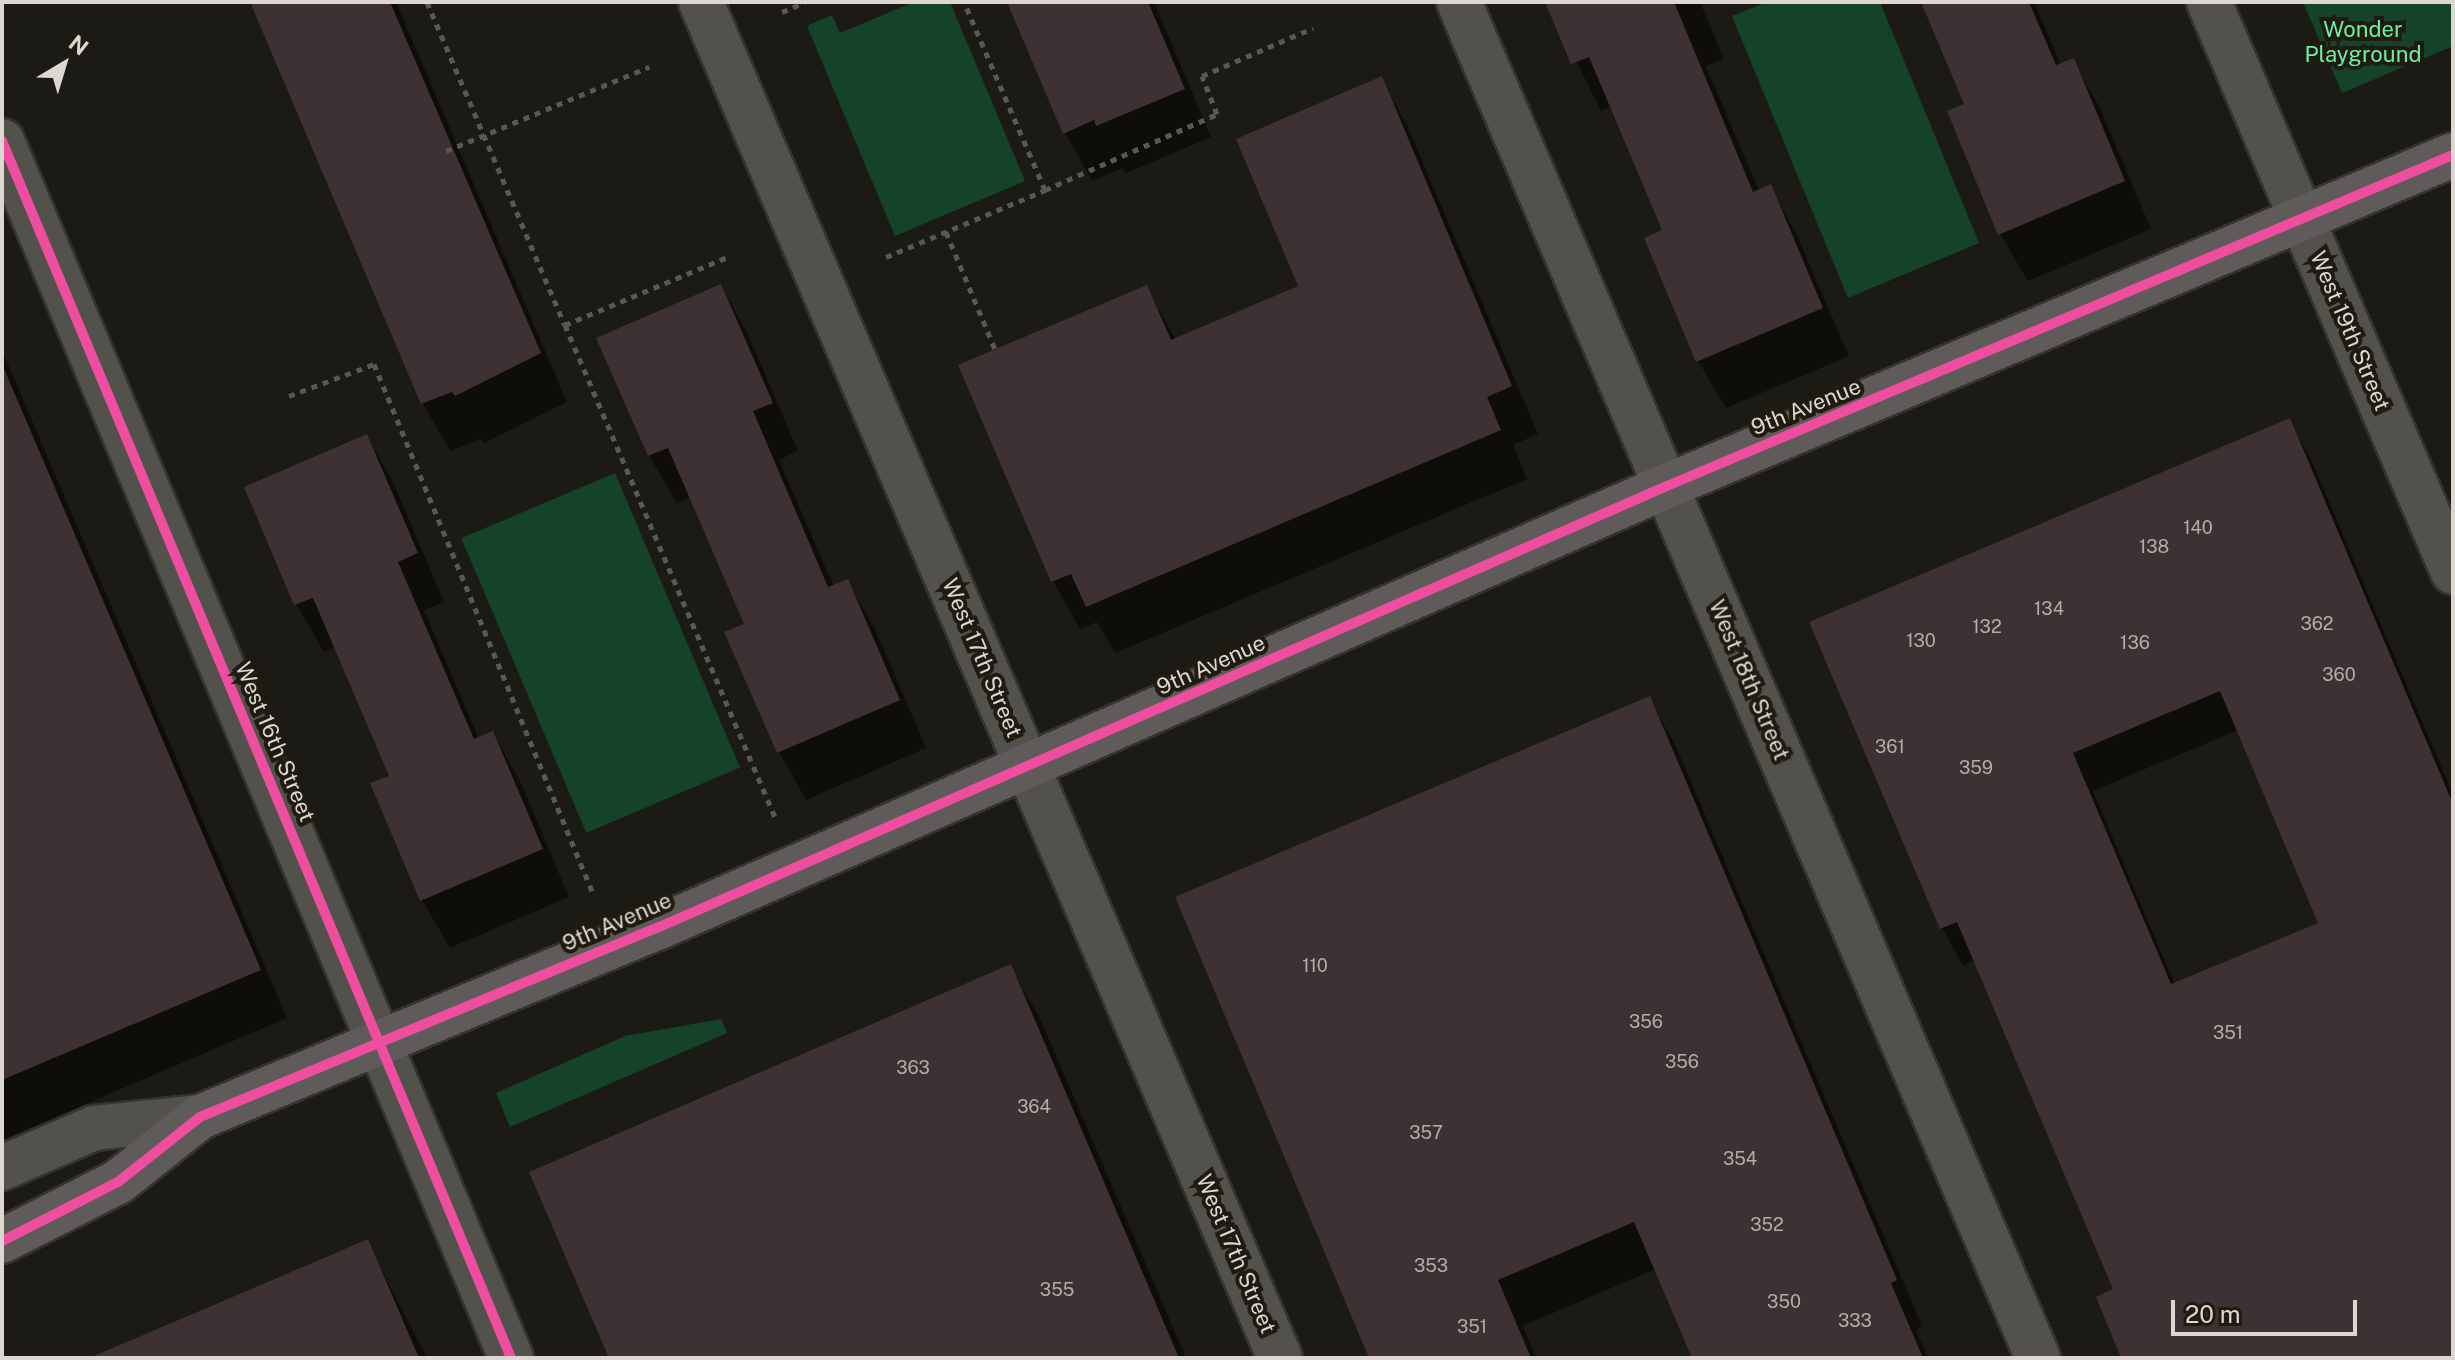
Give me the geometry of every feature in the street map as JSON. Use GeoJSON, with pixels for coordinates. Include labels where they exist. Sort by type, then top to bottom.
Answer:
{"type":"FeatureCollection","features":[{"type":"Feature","properties":{"kind":"main road","name":"9th Avenue"},"geometry":{"type":"LineString","coordinates":[[2,1241],[118,1182],[200,1117],[614,946],[1667,486],[2453,155]]}},
{"type":"Feature","properties":{"kind":"street","name":"West 17th Street"},"geometry":{"type":"LineString","coordinates":[[701,2],[1280,1358]]}},
{"type":"Feature","properties":{"kind":"street","name":"West 18th Street"},"geometry":{"type":"LineString","coordinates":[[1459,2],[2038,1358]]}},
{"type":"Feature","properties":{"kind":"street","name":"West 19th Street"},"geometry":{"type":"LineString","coordinates":[[2209,2],[2453,572]]}},
{"type":"Feature","properties":{"kind":"street","name":"West 16th Street"},"geometry":{"type":"LineString","coordinates":[[2,141],[511,1358]]}},
{"type":"Feature","properties":{"kind":"street","name":"9th Avenue"},"geometry":{"type":"LineString","coordinates":[[2,1168],[94,1128],[200,1117]]}},
{"type":"Feature","properties":{"kind":"path"},"geometry":{"type":"LineString","coordinates":[[427,2],[795,865]]}},
{"type":"Feature","properties":{"kind":"path"},"geometry":{"type":"LineString","coordinates":[[782,12],[805,2]]}},
{"type":"Feature","properties":{"kind":"path"},"geometry":{"type":"LineString","coordinates":[[964,2],[1045,190]]}},
{"type":"Feature","properties":{"kind":"path"},"geometry":{"type":"LineString","coordinates":[[886,257],[1217,114],[1202,76],[1313,28]]}},
{"type":"Feature","properties":{"kind":"path"},"geometry":{"type":"LineString","coordinates":[[446,151],[649,67]]}},
{"type":"Feature","properties":{"kind":"path"},"geometry":{"type":"LineString","coordinates":[[946,232],[995,349]]}},
{"type":"Feature","properties":{"kind":"path"},"geometry":{"type":"LineString","coordinates":[[565,325],[730,256]]}},
{"type":"Feature","properties":{"kind":"path"},"geometry":{"type":"LineString","coordinates":[[289,396],[374,364],[614,946]]}},
{"type":"Feature","properties":{"kind":"green space"},"geometry":{"type":"Polygon","coordinates":[[[914,2],[950,2],[1025,181],[895,236],[807,26],[832,15],[840,33],[914,2]]]}},
{"type":"Feature","properties":{"kind":"green space"},"geometry":{"type":"Polygon","coordinates":[[[1767,2],[1880,2],[1979,243],[1848,298],[1732,16],[1767,2]]]}},
{"type":"Feature","properties":{"kind":"green space","name":"Wonder Playground"},"geometry":{"type":"Polygon","coordinates":[[[2303,2],[2453,2],[2453,46],[2342,93],[2303,2]]]}},
{"type":"Feature","properties":{"kind":"green space"},"geometry":{"type":"Polygon","coordinates":[[[615,473],[740,768],[586,833],[461,538],[615,473]]]}},
{"type":"Feature","properties":{"kind":"green space"},"geometry":{"type":"Polygon","coordinates":[[[721,1019],[727,1033],[510,1127],[496,1093],[625,1036],[721,1019]]]}},
{"type":"Feature","properties":{"kind":"building"},"geometry":{"type":"Polygon","coordinates":[[[250,2],[390,2],[541,353],[455,396],[452,392],[421,404],[250,2]]]}},
{"type":"Feature","properties":{"kind":"building"},"geometry":{"type":"Polygon","coordinates":[[[1007,2],[1148,2],[1185,89],[1096,126],[1094,120],[1063,134],[1007,2]]]}},
{"type":"Feature","properties":{"kind":"building"},"geometry":{"type":"Polygon","coordinates":[[[1545,2],[1674,2],[1753,192],[1771,184],[1823,308],[1696,362],[1644,238],[1662,230],[1589,57],[1571,64],[1545,2]]]}},
{"type":"Feature","properties":{"kind":"building"},"geometry":{"type":"Polygon","coordinates":[[[1921,2],[2029,2],[2056,65],[2074,58],[2125,181],[1998,235],[1947,111],[1964,104],[1921,2]]]}},
{"type":"Feature","properties":{"kind":"building"},"geometry":{"type":"Polygon","coordinates":[[[1382,76],[1512,386],[1487,397],[1501,430],[1086,607],[1071,574],[1051,582],[958,365],[1147,285],[1171,340],[1298,286],[1236,139],[1382,76]]]}},
{"type":"Feature","properties":{"kind":"building"},"geometry":{"type":"Polygon","coordinates":[[[721,284],[773,403],[753,411],[828,587],[848,579],[900,700],[777,753],[724,632],[744,624],[668,448],[648,456],[596,338],[721,284]]]}},
{"type":"Feature","properties":{"kind":"building"},"geometry":{"type":"Polygon","coordinates":[[[2,364],[261,970],[2,1080],[2,364]]]}},
{"type":"Feature","properties":{"kind":"building"},"geometry":{"type":"Polygon","coordinates":[[[2290,418],[2453,804],[2453,1358],[2121,1358],[2096,1297],[2113,1289],[1957,922],[1940,929],[1809,622],[2290,418]],[[2220,691],[2073,753],[2171,984],[2318,923],[2220,691]]]}},
{"type":"Feature","properties":{"kind":"building"},"geometry":{"type":"Polygon","coordinates":[[[367,434],[418,553],[398,562],[474,739],[493,731],[543,849],[420,901],[370,783],[389,776],[313,598],[294,605],[244,487],[367,434]]]}},
{"type":"Feature","properties":{"kind":"building"},"geometry":{"type":"Polygon","coordinates":[[[1650,696],[1897,1280],[1891,1283],[1923,1358],[1692,1358],[1634,1222],[1498,1280],[1531,1358],[1369,1358],[1175,897],[1650,696]]]}},
{"type":"Feature","properties":{"kind":"building"},"geometry":{"type":"Polygon","coordinates":[[[1011,964],[1179,1358],[609,1358],[529,1172],[1011,964]]]}},
{"type":"Feature","properties":{"kind":"building"},"geometry":{"type":"Polygon","coordinates":[[[368,1239],[419,1358],[89,1358],[310,1264],[368,1239]]]}},
{"type":"Feature","properties":{"kind":"cycle path"},"geometry":{"type":"LineString","coordinates":[[2,141],[511,1358]]}},
{"type":"Feature","properties":{"kind":"cycle path"},"geometry":{"type":"LineString","coordinates":[[2,1241],[118,1182],[200,1117],[657,928],[1667,486],[2453,155]]}}]}
